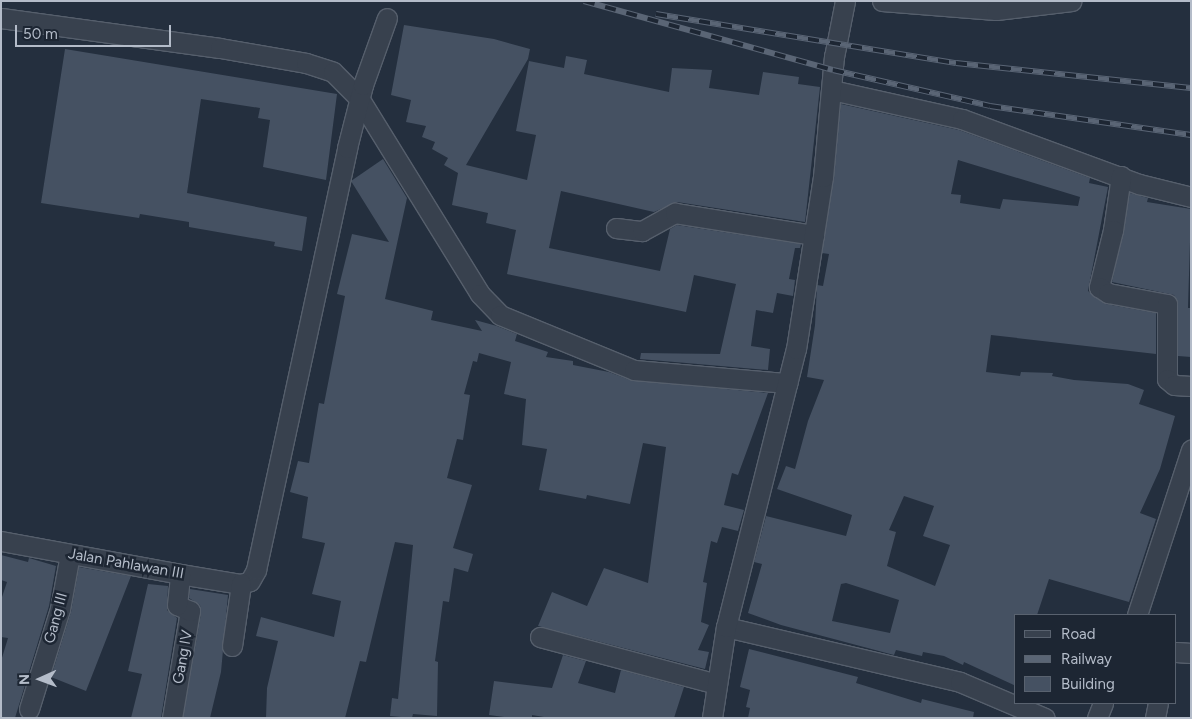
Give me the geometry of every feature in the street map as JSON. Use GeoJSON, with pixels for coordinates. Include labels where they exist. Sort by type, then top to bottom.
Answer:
{"type":"FeatureCollection","features":[{"type":"Feature","properties":{"kind":"street"},"geometry":{"type":"LineString","coordinates":[[712,718],[726,627],[796,349],[814,234],[845,1]]}},
{"type":"Feature","properties":{"kind":"street"},"geometry":{"type":"LineString","coordinates":[[882,1],[996,10],[1071,1]]}},
{"type":"Feature","properties":{"kind":"street"},"geometry":{"type":"LineString","coordinates":[[1,18],[220,48],[306,63],[333,72],[361,92],[480,294],[500,315],[634,370],[787,383]]}},
{"type":"Feature","properties":{"kind":"street"},"geometry":{"type":"LineString","coordinates":[[232,646],[246,582],[256,570],[361,92],[387,18]]}},
{"type":"Feature","properties":{"kind":"street"},"geometry":{"type":"LineString","coordinates":[[832,90],[962,120],[1121,176],[1191,197]]}},
{"type":"Feature","properties":{"kind":"street"},"geometry":{"type":"LineString","coordinates":[[1121,176],[1113,230],[1099,288],[1108,293],[1167,304],[1167,379],[1174,385],[1191,386]]}},
{"type":"Feature","properties":{"kind":"street"},"geometry":{"type":"LineString","coordinates":[[616,228],[642,231],[675,213],[814,234]]}},
{"type":"Feature","properties":{"kind":"street"},"geometry":{"type":"LineString","coordinates":[[1137,614],[1191,450]]}},
{"type":"Feature","properties":{"kind":"street","name":"Jalan Pahlawan III"},"geometry":{"type":"LineString","coordinates":[[1,540],[180,574],[246,582]]}},
{"type":"Feature","properties":{"kind":"street","name":"Gang III"},"geometry":{"type":"LineString","coordinates":[[29,709],[60,610],[70,554]]}},
{"type":"Feature","properties":{"kind":"street","name":"Gang IV"},"geometry":{"type":"LineString","coordinates":[[172,718],[190,611],[176,605],[180,574]]}},
{"type":"Feature","properties":{"kind":"street"},"geometry":{"type":"LineString","coordinates":[[726,627],[960,682],[1045,718]]}},
{"type":"Feature","properties":{"kind":"street"},"geometry":{"type":"LineString","coordinates":[[540,636],[717,684]]}},
{"type":"Feature","properties":{"kind":"street"},"geometry":{"type":"LineString","coordinates":[[1177,652],[1191,653]]}},
{"type":"Feature","properties":{"kind":"street"},"geometry":{"type":"LineString","coordinates":[[1097,718],[1103,704]]}},
{"type":"Feature","properties":{"kind":"street"},"geometry":{"type":"LineString","coordinates":[[1155,718],[1158,704]]}},
{"type":"Feature","properties":{"kind":"building"},"geometry":{"type":"Polygon","coordinates":[[[404,25],[494,39],[530,49],[528,59],[466,165],[527,180],[536,135],[516,131],[529,61],[564,68],[566,56],[587,60],[584,74],[669,92],[672,68],[712,70],[709,88],[759,95],[763,72],[799,77],[798,84],[820,87],[805,222],[677,202],[654,212],[561,191],[549,248],[660,271],[670,229],[677,225],[801,244],[800,248],[795,248],[789,279],[795,280],[793,296],[777,293],[773,313],[756,310],[751,346],[770,349],[768,370],[640,359],[641,353],[720,354],[736,284],[694,275],[686,312],[507,274],[516,230],[486,223],[488,213],[452,205],[458,173],[444,165],[448,158],[432,149],[435,142],[422,137],[426,126],[406,122],[411,100],[391,95],[404,25]]]}},
{"type":"Feature","properties":{"kind":"building"},"geometry":{"type":"Polygon","coordinates":[[[65,49],[337,94],[326,180],[263,167],[270,120],[258,118],[260,108],[201,99],[187,193],[307,217],[302,251],[274,246],[275,242],[189,227],[189,222],[140,214],[139,218],[41,203],[65,49]]]}},
{"type":"Feature","properties":{"kind":"building"},"geometry":{"type":"Polygon","coordinates":[[[841,104],[959,130],[1090,178],[1089,183],[1108,187],[1088,291],[1106,304],[1156,313],[1156,354],[991,335],[986,372],[1020,376],[1021,372],[1053,373],[1052,376],[1074,380],[1128,384],[1144,390],[1139,404],[1175,416],[1160,469],[1140,513],[1156,519],[1129,602],[1049,579],[1037,614],[1014,614],[1014,685],[964,662],[963,665],[944,656],[923,652],[922,656],[896,650],[894,655],[781,625],[748,613],[762,564],[754,562],[766,516],[846,536],[852,515],[777,489],[786,466],[795,469],[808,421],[824,380],[807,377],[815,325],[817,285],[823,286],[829,254],[822,253],[841,104]],[[958,160],[951,194],[961,195],[960,203],[1000,209],[1003,199],[1078,206],[1080,197],[958,160]],[[904,496],[889,530],[896,532],[887,566],[935,586],[950,545],[923,536],[934,506],[904,496]],[[846,583],[841,584],[832,621],[890,633],[899,600],[846,583]]]}},
{"type":"Feature","properties":{"kind":"building"},"geometry":{"type":"Polygon","coordinates":[[[383,159],[407,198],[385,299],[433,311],[431,320],[482,331],[475,320],[497,326],[517,334],[515,341],[548,352],[546,357],[573,361],[573,365],[609,372],[630,380],[768,393],[738,475],[732,473],[724,505],[744,510],[738,531],[722,527],[717,543],[711,541],[703,582],[707,583],[701,622],[709,625],[698,650],[709,652],[705,669],[538,626],[552,592],[587,606],[604,568],[648,583],[666,447],[643,443],[630,504],[587,495],[586,499],[539,490],[547,449],[522,445],[526,399],[504,394],[511,362],[479,353],[477,362],[473,361],[464,394],[470,395],[463,440],[457,439],[447,478],[472,485],[453,548],[473,554],[468,572],[454,568],[449,602],[443,601],[435,661],[438,662],[437,716],[413,714],[412,718],[390,716],[392,698],[398,699],[413,545],[395,542],[366,662],[360,661],[345,718],[266,718],[267,688],[278,641],[256,636],[261,617],[334,637],[341,601],[312,594],[325,543],[302,538],[308,497],[290,492],[298,461],[309,463],[319,403],[324,404],[345,296],[337,294],[352,234],[389,242],[351,181],[383,159]]]}},
{"type":"Feature","properties":{"kind":"building"},"geometry":{"type":"Polygon","coordinates":[[[1130,193],[1148,198],[1147,202],[1191,209],[1188,308],[1191,308],[1191,357],[1178,356],[1178,304],[1174,295],[1112,282],[1130,193]]]}},
{"type":"Feature","properties":{"kind":"building"},"geometry":{"type":"Polygon","coordinates":[[[1,555],[28,562],[29,558],[56,566],[49,606],[15,718],[1,718],[1,661],[8,638],[1,637],[1,600],[7,582],[1,580],[1,555]]]}},
{"type":"Feature","properties":{"kind":"building"},"geometry":{"type":"Polygon","coordinates":[[[79,567],[131,576],[86,691],[51,677],[71,612],[79,567]]]}},
{"type":"Feature","properties":{"kind":"building"},"geometry":{"type":"Polygon","coordinates":[[[148,584],[168,586],[167,610],[177,618],[161,718],[131,718],[142,674],[128,671],[148,584]]]}},
{"type":"Feature","properties":{"kind":"building"},"geometry":{"type":"Polygon","coordinates":[[[190,589],[228,595],[221,672],[210,718],[183,718],[201,613],[200,605],[189,598],[190,589]]]}},
{"type":"Feature","properties":{"kind":"building"},"geometry":{"type":"Polygon","coordinates":[[[749,649],[858,677],[856,683],[921,703],[922,699],[974,712],[973,718],[748,718],[750,708],[746,707],[750,690],[740,687],[749,649]]]}},
{"type":"Feature","properties":{"kind":"building"},"geometry":{"type":"Polygon","coordinates":[[[563,655],[586,661],[578,683],[615,693],[621,670],[684,687],[674,718],[550,718],[532,715],[532,718],[511,718],[489,715],[494,681],[552,688],[563,655]]]}},
{"type":"Feature","properties":{"kind":"railway"},"geometry":{"type":"LineString","coordinates":[[584,1],[833,70],[990,106],[1191,135]]}},
{"type":"Feature","properties":{"kind":"railway"},"geometry":{"type":"LineString","coordinates":[[656,14],[956,63],[1191,88]]}}]}
